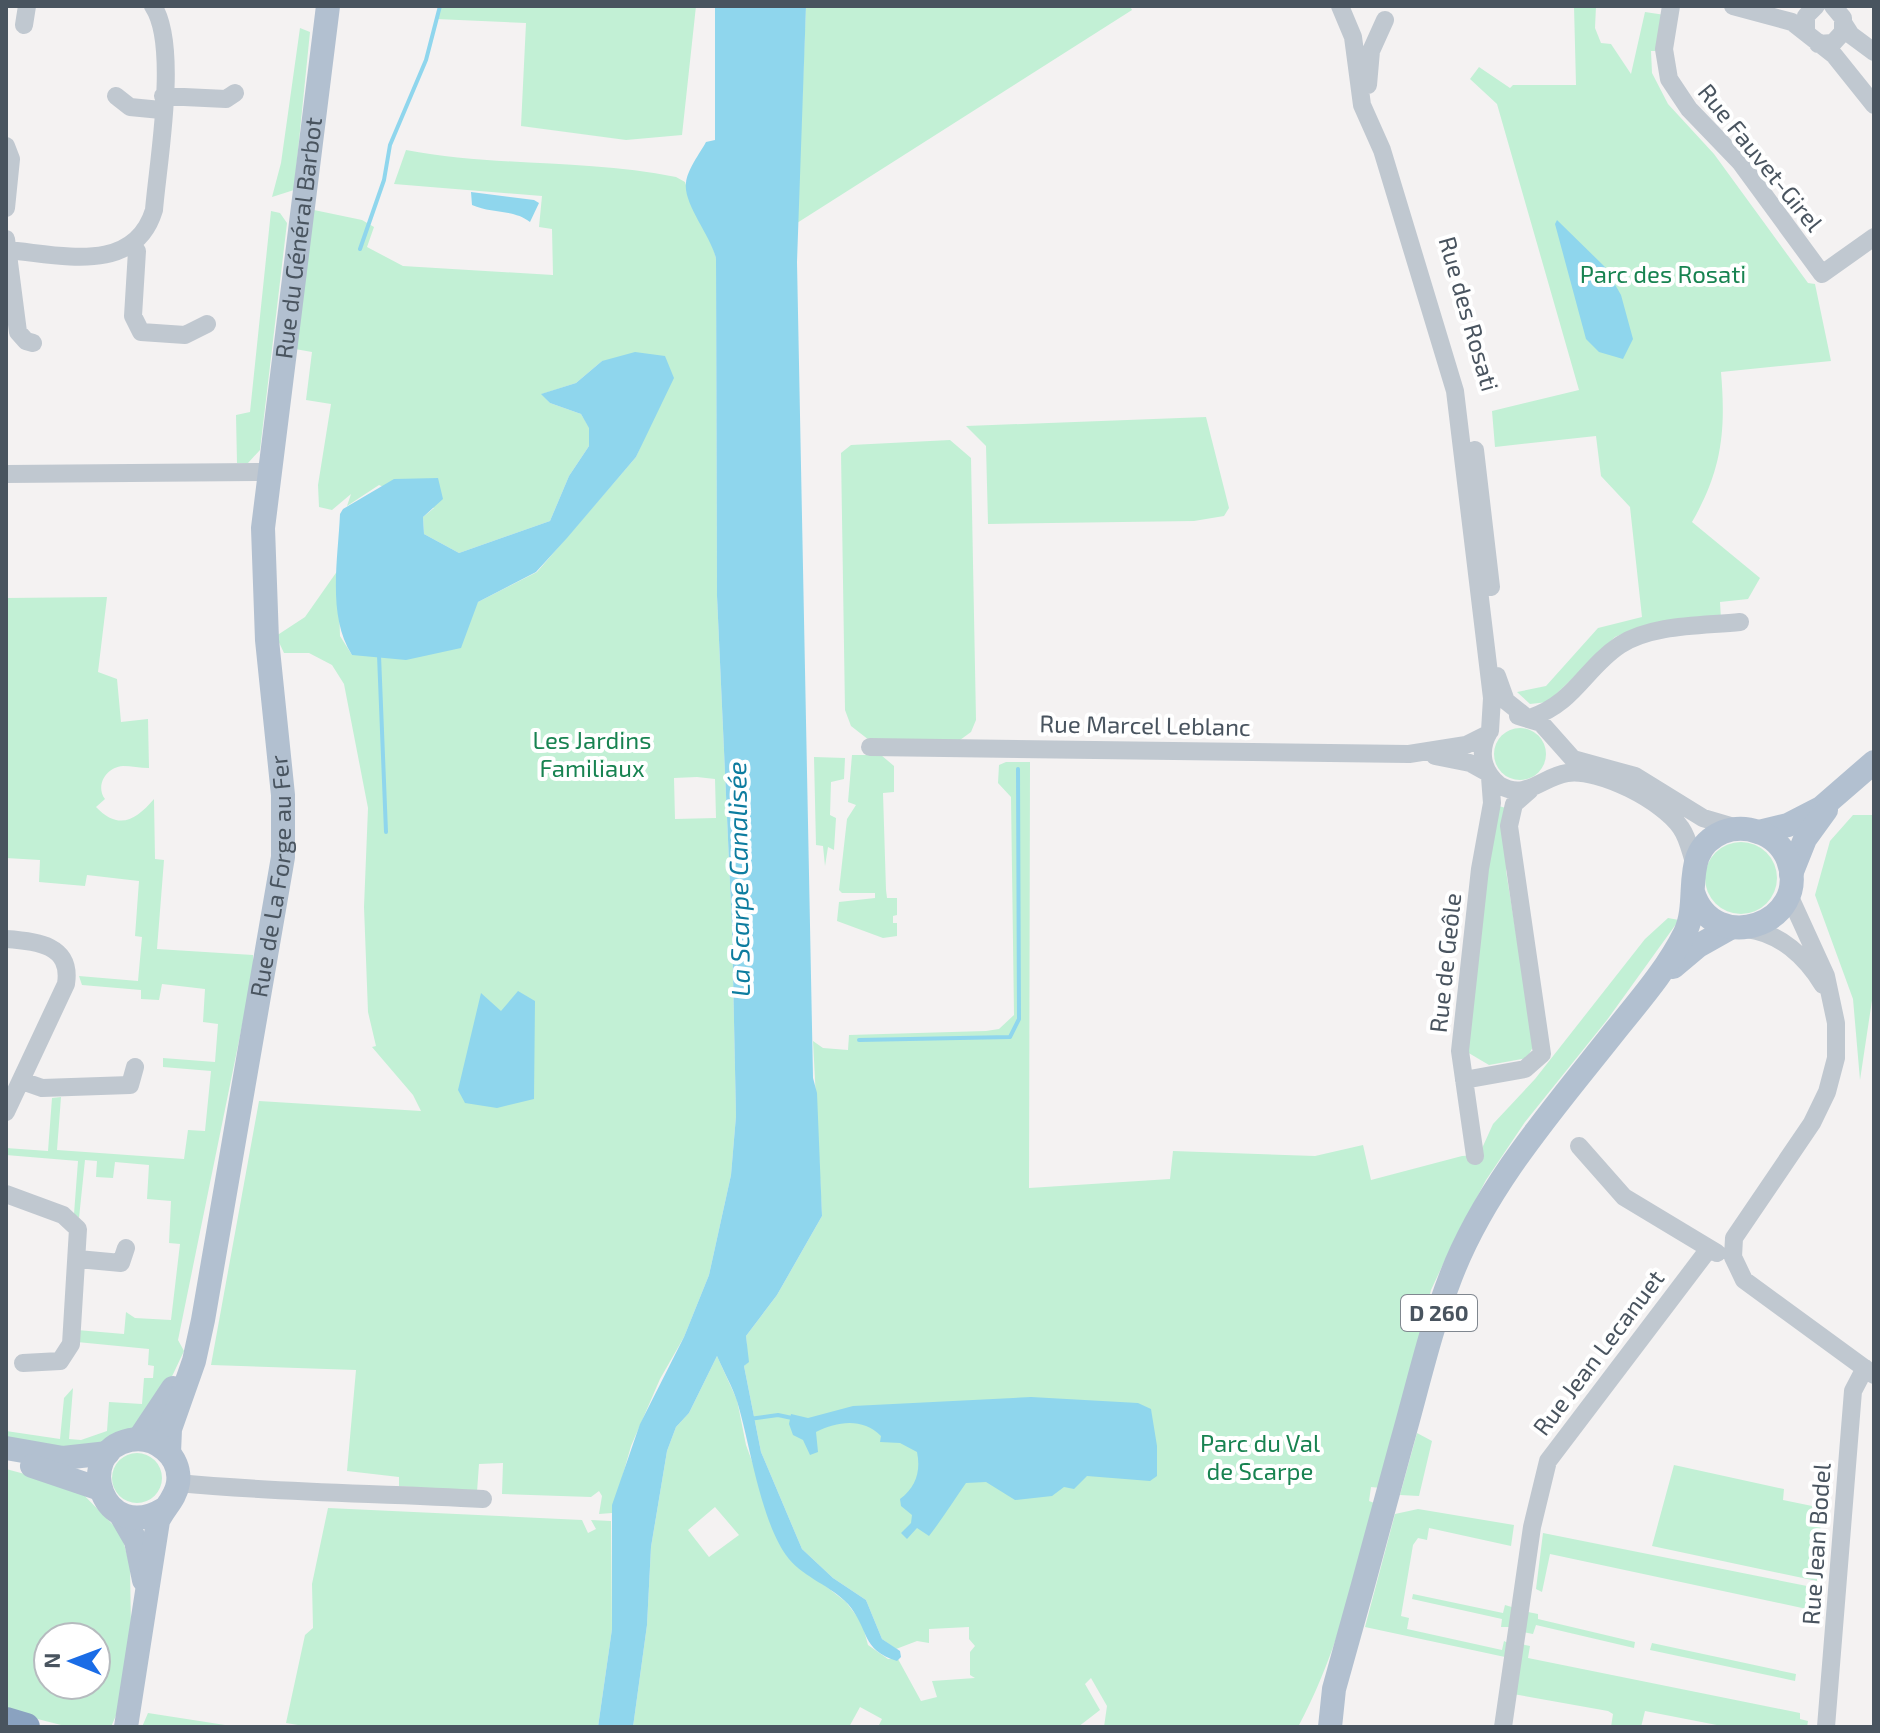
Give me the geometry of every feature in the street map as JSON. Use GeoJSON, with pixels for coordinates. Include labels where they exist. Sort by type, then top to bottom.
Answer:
{"type":"FeatureCollection","features":[{"type":"Feature","properties":{"kind":"highway"},"geometry":{"type":"LineString","coordinates":[[6,1721],[26,1727]]}},
{"type":"Feature","properties":{"kind":"main road","name":"Rue du Général Barbot"},"geometry":{"type":"LineString","coordinates":[[269,472],[328,6]]}},
{"type":"Feature","properties":{"kind":"main road","name":"Rue de La Forge au Fer"},"geometry":{"type":"LineString","coordinates":[[208,1277],[283,857],[283,795],[262,556],[269,472]]}},
{"type":"Feature","properties":{"kind":"main road"},"geometry":{"type":"LineString","coordinates":[[1834,799],[1797,821],[1711,839],[1694,862],[1693,892],[1705,913],[1738,928],[1774,916],[1790,884],[1805,839],[1834,799],[1874,762]]}},
{"type":"Feature","properties":{"kind":"main road"},"geometry":{"type":"LineString","coordinates":[[1750,830],[1780,847],[1790,884]]}},
{"type":"Feature","properties":{"kind":"main road","name":"D 260"},"geometry":{"type":"LineString","coordinates":[[1330,1727],[1334,1689],[1451,1276],[1495,1193],[1538,1130],[1650,987],[1687,928],[1693,892]]}},
{"type":"Feature","properties":{"kind":"main road","name":"D 260"},"geometry":{"type":"LineString","coordinates":[[1650,987],[1689,952],[1738,928]]}},
{"type":"Feature","properties":{"kind":"main road"},"geometry":{"type":"LineString","coordinates":[[139,1439],[161,1409],[186,1359],[208,1277]]}},
{"type":"Feature","properties":{"kind":"main road"},"geometry":{"type":"LineString","coordinates":[[169,1453],[176,1407],[197,1352],[208,1277]]}},
{"type":"Feature","properties":{"kind":"main road"},"geometry":{"type":"LineString","coordinates":[[126,1727],[147,1599],[158,1521],[172,1500],[178,1483],[176,1465],[169,1453],[155,1443],[139,1439],[125,1441],[108,1453],[101,1466],[100,1489],[108,1505],[121,1515],[136,1541],[147,1599]]}},
{"type":"Feature","properties":{"kind":"main road"},"geometry":{"type":"LineString","coordinates":[[6,1448],[63,1458],[108,1453]]}},
{"type":"Feature","properties":{"kind":"main road"},"geometry":{"type":"LineString","coordinates":[[6,1460],[75,1478],[100,1489]]}},
{"type":"Feature","properties":{"kind":"main road"},"geometry":{"type":"LineString","coordinates":[[121,1515],[143,1518],[164,1509]]}},
{"type":"Feature","properties":{"kind":"main road","name":"D 260"},"geometry":{"type":"LineString","coordinates":[[1311,1727],[1334,1689]]}},
{"type":"Feature","properties":{"kind":"street"},"geometry":{"type":"LineString","coordinates":[[33,343],[18,332],[7,246],[101,257],[133,246],[154,210],[166,37],[153,6]]}},
{"type":"Feature","properties":{"kind":"street","name":"Rue Fauvet-Girel"},"geometry":{"type":"LineString","coordinates":[[1671,6],[1664,62],[1674,90],[1740,162],[1822,274],[1874,237]]}},
{"type":"Feature","properties":{"kind":"street"},"geometry":{"type":"LineString","coordinates":[[1733,6],[1788,19],[1859,84],[1874,105]]}},
{"type":"Feature","properties":{"kind":"street"},"geometry":{"type":"LineString","coordinates":[[1833,6],[1840,12],[1846,49],[1859,84]]}},
{"type":"Feature","properties":{"kind":"street"},"geometry":{"type":"LineString","coordinates":[[1788,19],[1812,8]]}},
{"type":"Feature","properties":{"kind":"street"},"geometry":{"type":"LineString","coordinates":[[1812,8],[1804,25],[1812,38]]}},
{"type":"Feature","properties":{"kind":"street"},"geometry":{"type":"LineString","coordinates":[[1344,14],[1356,29],[1368,30],[1389,11]]}},
{"type":"Feature","properties":{"kind":"street","name":"Rue des Rosati"},"geometry":{"type":"LineString","coordinates":[[1389,11],[1371,51],[1369,92],[1394,147],[1464,378],[1497,637],[1498,683],[1506,701],[1528,717]]}},
{"type":"Feature","properties":{"kind":"street","name":"Rue des Rosati"},"geometry":{"type":"LineString","coordinates":[[1344,14],[1354,45],[1362,105],[1382,150],[1455,391],[1492,698],[1489,732]]}},
{"type":"Feature","properties":{"kind":"street"},"geometry":{"type":"LineString","coordinates":[[1812,38],[1835,41],[1844,26]]}},
{"type":"Feature","properties":{"kind":"street"},"geometry":{"type":"LineString","coordinates":[[1844,26],[1874,52]]}},
{"type":"Feature","properties":{"kind":"street"},"geometry":{"type":"LineString","coordinates":[[116,96],[130,107],[226,99],[235,93]]}},
{"type":"Feature","properties":{"kind":"street"},"geometry":{"type":"LineString","coordinates":[[6,146],[11,159],[6,208]]}},
{"type":"Feature","properties":{"kind":"street"},"geometry":{"type":"LineString","coordinates":[[133,246],[137,251],[133,316],[141,332],[185,335],[207,324]]}},
{"type":"Feature","properties":{"kind":"street"},"geometry":{"type":"LineString","coordinates":[[6,474],[269,472]]}},
{"type":"Feature","properties":{"kind":"street"},"geometry":{"type":"LineString","coordinates":[[1530,790],[1506,789],[1489,775],[1482,754],[1489,732],[1506,719],[1549,711],[1573,693],[1611,652],[1633,638],[1659,631],[1740,622]]}},
{"type":"Feature","properties":{"kind":"street"},"geometry":{"type":"LineString","coordinates":[[1547,780],[1557,762],[1555,740],[1561,716],[1573,693]]}},
{"type":"Feature","properties":{"kind":"street"},"geometry":{"type":"LineString","coordinates":[[1528,717],[1541,723],[1580,762],[1635,776],[1703,818],[1750,830]]}},
{"type":"Feature","properties":{"kind":"street","name":"Rue Marcel Leblanc"},"geometry":{"type":"LineString","coordinates":[[1420,754],[1466,745],[1489,732]]}},
{"type":"Feature","properties":{"kind":"street","name":"Rue Marcel Leblanc"},"geometry":{"type":"LineString","coordinates":[[870,747],[1420,754],[1463,761],[1489,775]]}},
{"type":"Feature","properties":{"kind":"street"},"geometry":{"type":"LineString","coordinates":[[1464,1080],[1532,1066],[1543,1049],[1509,826],[1514,804],[1547,780],[1565,773],[1586,773],[1640,796],[1677,823],[1694,862]]}},
{"type":"Feature","properties":{"kind":"street","name":"Rue de Geôle"},"geometry":{"type":"LineString","coordinates":[[1475,1156],[1464,1080],[1462,1032],[1480,869],[1492,803],[1489,775]]}},
{"type":"Feature","properties":{"kind":"street"},"geometry":{"type":"LineString","coordinates":[[1790,884],[1822,965],[1832,1001],[1837,1046],[1823,1101],[1806,1132],[1738,1229],[1733,1257],[1744,1280],[1870,1371]]}},
{"type":"Feature","properties":{"kind":"street"},"geometry":{"type":"LineString","coordinates":[[1738,928],[1765,932],[1791,948],[1816,974],[1832,1001]]}},
{"type":"Feature","properties":{"kind":"street"},"geometry":{"type":"LineString","coordinates":[[6,939],[49,945],[63,958],[68,971],[66,984],[6,1112]]}},
{"type":"Feature","properties":{"kind":"street"},"geometry":{"type":"LineString","coordinates":[[22,1081],[42,1088],[130,1085],[135,1067]]}},
{"type":"Feature","properties":{"kind":"street"},"geometry":{"type":"LineString","coordinates":[[1579,1146],[1624,1197],[1708,1250],[1733,1257]]}},
{"type":"Feature","properties":{"kind":"street"},"geometry":{"type":"LineString","coordinates":[[6,1194],[73,1221],[79,1238],[71,1344],[66,1355],[53,1362],[23,1363]]}},
{"type":"Feature","properties":{"kind":"street"},"geometry":{"type":"LineString","coordinates":[[78,1259],[121,1263],[126,1248]]}},
{"type":"Feature","properties":{"kind":"street","name":"Rue Jean Lecanuet"},"geometry":{"type":"LineString","coordinates":[[1503,1727],[1532,1527],[1548,1461],[1708,1250]]}},
{"type":"Feature","properties":{"kind":"street","name":"Rue Jean Bodel"},"geometry":{"type":"LineString","coordinates":[[1826,1727],[1853,1391],[1870,1371]]}},
{"type":"Feature","properties":{"kind":"street"},"geometry":{"type":"LineString","coordinates":[[178,1483],[312,1494],[370,1492],[483,1499]]}},
{"type":"Feature","properties":{"kind":"green space"},"geometry":{"type":"Polygon","coordinates":[[[440,6],[696,6],[682,135],[626,140],[521,126],[526,23],[436,19],[440,6]]]}},
{"type":"Feature","properties":{"kind":"green space"},"geometry":{"type":"Polygon","coordinates":[[[806,6],[1130,6],[1132,10],[797,223],[806,6]]]}},
{"type":"Feature","properties":{"kind":"green space","name":"Parc des Rosati"},"geometry":{"type":"Polygon","coordinates":[[[1574,6],[1596,6],[1595,28],[1601,43],[1611,44],[1631,74],[1645,12],[1665,15],[1657,51],[1651,51],[1652,73],[1668,104],[1714,154],[1808,283],[1815,284],[1831,361],[1721,372],[1723,413],[1720,450],[1710,485],[1692,522],[1760,578],[1748,599],[1720,602],[1721,619],[1639,627],[1615,637],[1548,702],[1530,704],[1517,692],[1546,686],[1598,628],[1642,617],[1630,507],[1601,476],[1596,436],[1495,447],[1492,411],[1579,390],[1497,104],[1470,79],[1479,67],[1510,88],[1513,85],[1576,85],[1574,6]]]}},
{"type":"Feature","properties":{"kind":"green space"},"geometry":{"type":"Polygon","coordinates":[[[300,28],[310,32],[294,190],[272,197],[281,163],[300,28]]]}},
{"type":"Feature","properties":{"kind":"green space","name":"Les Jardins Familiaux"},"geometry":{"type":"Polygon","coordinates":[[[406,150],[473,159],[643,171],[676,177],[685,182],[716,259],[717,596],[732,927],[736,1116],[731,1175],[709,1275],[684,1337],[660,1379],[631,1446],[612,1513],[599,1514],[602,1496],[599,1491],[591,1497],[502,1494],[503,1463],[479,1464],[477,1492],[399,1486],[399,1477],[347,1471],[356,1370],[211,1365],[259,1101],[421,1111],[413,1095],[372,1047],[376,1046],[368,1012],[364,907],[368,808],[344,684],[332,665],[309,653],[284,653],[276,636],[305,617],[338,570],[340,636],[352,655],[478,602],[537,572],[636,457],[649,427],[602,361],[576,383],[542,394],[550,403],[581,414],[589,427],[589,446],[569,476],[550,521],[459,553],[424,534],[423,517],[434,508],[379,485],[347,506],[351,494],[332,510],[319,507],[318,485],[331,404],[306,400],[312,352],[295,349],[314,210],[362,220],[374,227],[367,247],[403,266],[553,275],[552,229],[539,227],[542,196],[394,184],[406,150]],[[674,778],[675,819],[716,818],[715,779],[674,778]]]}},
{"type":"Feature","properties":{"kind":"green space"},"geometry":{"type":"Polygon","coordinates":[[[271,211],[280,213],[287,223],[260,450],[248,463],[237,463],[236,415],[250,412],[271,211]]]}},
{"type":"Feature","properties":{"kind":"green space"},"geometry":{"type":"Polygon","coordinates":[[[1206,417],[1229,508],[1224,516],[1194,521],[988,524],[986,446],[966,426],[1206,417]]]}},
{"type":"Feature","properties":{"kind":"green space"},"geometry":{"type":"Polygon","coordinates":[[[950,440],[971,458],[976,720],[971,732],[960,740],[869,740],[851,726],[845,710],[841,453],[851,445],[950,440]]]}},
{"type":"Feature","properties":{"kind":"green space"},"geometry":{"type":"Polygon","coordinates":[[[107,597],[98,672],[117,679],[121,722],[148,719],[149,768],[123,766],[107,773],[101,788],[105,799],[96,807],[120,821],[134,817],[154,799],[155,859],[164,860],[157,949],[253,955],[253,972],[178,1340],[184,1351],[170,1381],[141,1425],[114,1444],[76,1449],[6,1444],[6,1431],[60,1439],[64,1398],[73,1388],[69,1439],[81,1440],[107,1431],[109,1402],[142,1404],[144,1378],[153,1378],[154,1366],[148,1365],[149,1349],[77,1342],[77,1330],[124,1334],[126,1312],[135,1318],[171,1320],[180,1244],[169,1243],[171,1201],[147,1199],[149,1165],[115,1162],[113,1178],[96,1177],[97,1161],[85,1160],[79,1218],[74,1214],[78,1161],[6,1155],[6,1148],[48,1151],[52,1098],[61,1097],[57,1150],[184,1159],[188,1130],[205,1131],[211,1071],[163,1067],[163,1058],[215,1062],[218,1024],[203,1022],[205,989],[162,984],[159,1000],[141,999],[141,990],[82,985],[79,976],[138,981],[142,937],[135,936],[139,881],[87,875],[85,886],[39,882],[40,860],[6,858],[6,598],[107,597]]]}},
{"type":"Feature","properties":{"kind":"green space"},"geometry":{"type":"Polygon","coordinates":[[[1520,728],[1538,736],[1546,754],[1538,772],[1520,780],[1502,772],[1494,754],[1502,736],[1520,728]]]}},
{"type":"Feature","properties":{"kind":"green space"},"geometry":{"type":"Polygon","coordinates":[[[852,755],[881,755],[894,766],[894,792],[883,793],[886,890],[887,898],[897,898],[897,915],[893,916],[893,923],[897,923],[897,936],[883,938],[837,921],[839,902],[875,898],[875,893],[842,893],[839,890],[847,819],[856,805],[848,802],[852,755]]]}},
{"type":"Feature","properties":{"kind":"green space"},"geometry":{"type":"Polygon","coordinates":[[[814,757],[845,758],[844,779],[831,782],[830,815],[836,818],[834,850],[828,847],[825,866],[823,846],[816,845],[814,757]]]}},
{"type":"Feature","properties":{"kind":"green space","name":"Parc du Val de Scarpe"},"geometry":{"type":"Polygon","coordinates":[[[1030,762],[1029,1188],[1170,1179],[1173,1151],[1315,1156],[1363,1145],[1371,1180],[1462,1156],[1479,1155],[1493,1124],[1535,1079],[1645,939],[1668,918],[1679,920],[1607,1020],[1525,1122],[1486,1180],[1453,1243],[1431,1290],[1381,1488],[1371,1487],[1369,1501],[1377,1504],[1343,1618],[1323,1673],[1298,1727],[1104,1727],[1107,1706],[1091,1678],[1085,1684],[1100,1710],[1078,1727],[878,1727],[882,1719],[860,1707],[849,1727],[633,1727],[647,1625],[651,1547],[667,1451],[676,1427],[689,1413],[717,1356],[737,1400],[746,1445],[787,1556],[846,1602],[862,1623],[868,1645],[888,1659],[898,1659],[921,1701],[937,1697],[932,1681],[975,1678],[970,1675],[970,1652],[975,1646],[969,1639],[969,1627],[929,1629],[929,1643],[917,1641],[896,1649],[882,1639],[866,1600],[833,1578],[802,1549],[761,1452],[744,1366],[748,1362],[746,1336],[777,1295],[822,1216],[813,1041],[823,1048],[848,1050],[849,1035],[986,1031],[999,1029],[1014,1015],[1011,797],[998,783],[999,765],[1030,762]],[[715,1507],[688,1530],[709,1557],[739,1535],[715,1507]]]}},
{"type":"Feature","properties":{"kind":"green space"},"geometry":{"type":"Polygon","coordinates":[[[1495,805],[1506,808],[1510,850],[1506,871],[1534,1045],[1527,1058],[1489,1065],[1467,1052],[1495,805]]]}},
{"type":"Feature","properties":{"kind":"green space"},"geometry":{"type":"Polygon","coordinates":[[[1853,815],[1874,815],[1874,987],[1860,1080],[1853,999],[1815,895],[1830,841],[1853,815]]]}},
{"type":"Feature","properties":{"kind":"green space"},"geometry":{"type":"Polygon","coordinates":[[[1741,842],[1767,852],[1777,878],[1767,904],[1741,914],[1715,904],[1705,878],[1715,852],[1741,842]]]}},
{"type":"Feature","properties":{"kind":"green space"},"geometry":{"type":"Polygon","coordinates":[[[1417,1433],[1432,1441],[1419,1496],[1400,1495],[1417,1433]]]}},
{"type":"Feature","properties":{"kind":"green space"},"geometry":{"type":"Polygon","coordinates":[[[137,1453],[155,1460],[162,1478],[155,1496],[137,1503],[119,1496],[112,1478],[119,1460],[137,1453]]]}},
{"type":"Feature","properties":{"kind":"green space"},"geometry":{"type":"Polygon","coordinates":[[[1674,1465],[1784,1489],[1783,1500],[1817,1507],[1816,1519],[1821,1520],[1817,1581],[1652,1546],[1674,1465]]]}},
{"type":"Feature","properties":{"kind":"green space"},"geometry":{"type":"Polygon","coordinates":[[[6,1469],[77,1488],[121,1533],[130,1566],[131,1630],[117,1713],[111,1727],[69,1727],[6,1711],[6,1469]]]}},
{"type":"Feature","properties":{"kind":"green space"},"geometry":{"type":"Polygon","coordinates":[[[328,1508],[582,1520],[588,1533],[596,1529],[591,1520],[611,1521],[612,1629],[598,1727],[310,1727],[286,1723],[305,1635],[313,1628],[312,1584],[328,1508]]]}},
{"type":"Feature","properties":{"kind":"green space"},"geometry":{"type":"Polygon","coordinates":[[[1418,1509],[1514,1525],[1511,1546],[1429,1528],[1427,1540],[1418,1538],[1413,1545],[1401,1616],[1409,1618],[1407,1629],[1502,1650],[1504,1641],[1510,1644],[1505,1657],[1365,1627],[1395,1514],[1418,1509]]]}},
{"type":"Feature","properties":{"kind":"green space"},"geometry":{"type":"Polygon","coordinates":[[[1543,1533],[1817,1588],[1816,1611],[1550,1554],[1542,1592],[1536,1589],[1543,1533]]]}},
{"type":"Feature","properties":{"kind":"green space"},"geometry":{"type":"Polygon","coordinates":[[[1413,1594],[1503,1613],[1505,1605],[1515,1608],[1511,1627],[1501,1627],[1502,1619],[1412,1599],[1413,1594]]]}},
{"type":"Feature","properties":{"kind":"green space"},"geometry":{"type":"Polygon","coordinates":[[[1528,1612],[1538,1614],[1538,1619],[1635,1642],[1634,1648],[1536,1625],[1533,1634],[1523,1632],[1528,1612]]]}},
{"type":"Feature","properties":{"kind":"green space"},"geometry":{"type":"Polygon","coordinates":[[[1652,1643],[1796,1674],[1795,1681],[1650,1650],[1652,1643]]]}},
{"type":"Feature","properties":{"kind":"green space"},"geometry":{"type":"Polygon","coordinates":[[[1521,1644],[1530,1646],[1528,1658],[1800,1713],[1800,1719],[1808,1721],[1807,1727],[1727,1727],[1645,1711],[1641,1727],[1611,1727],[1613,1714],[1608,1711],[1513,1694],[1521,1644]]]}},
{"type":"Feature","properties":{"kind":"green space"},"geometry":{"type":"Polygon","coordinates":[[[148,1713],[238,1727],[142,1727],[148,1713]]]}},
{"type":"Feature","properties":{"kind":"water","name":"La Scarpe Canalisée"},"geometry":{"type":"Polygon","coordinates":[[[715,6],[806,6],[797,262],[813,1078],[817,1093],[822,1216],[777,1295],[746,1336],[749,1362],[744,1366],[761,1452],[802,1549],[833,1578],[866,1600],[882,1639],[900,1651],[901,1657],[897,1661],[877,1651],[848,1604],[795,1566],[779,1544],[757,1483],[737,1401],[717,1356],[689,1413],[676,1427],[667,1451],[651,1547],[647,1625],[633,1727],[598,1727],[612,1629],[612,1505],[640,1424],[684,1337],[709,1275],[731,1175],[736,1116],[732,927],[717,596],[716,259],[686,191],[691,167],[706,142],[715,140],[715,6]]]}},
{"type":"Feature","properties":{"kind":"water"},"geometry":{"type":"Polygon","coordinates":[[[471,192],[539,203],[530,222],[517,215],[472,205],[471,192]]]}},
{"type":"Feature","properties":{"kind":"water"},"geometry":{"type":"Polygon","coordinates":[[[1557,220],[1605,267],[1621,295],[1633,339],[1623,359],[1599,352],[1586,339],[1555,224],[1557,220]]]}},
{"type":"Feature","properties":{"kind":"water"},"geometry":{"type":"Polygon","coordinates":[[[635,352],[665,356],[674,378],[636,457],[536,572],[478,602],[461,648],[406,660],[352,655],[344,640],[337,605],[340,514],[343,509],[394,479],[438,478],[443,499],[423,517],[424,534],[459,553],[550,521],[569,476],[589,446],[589,428],[581,414],[550,403],[541,394],[576,383],[602,361],[635,352]]]}},
{"type":"Feature","properties":{"kind":"water"},"geometry":{"type":"Polygon","coordinates":[[[518,991],[535,1001],[534,1099],[497,1108],[465,1103],[458,1090],[481,993],[501,1011],[518,991]]]}},
{"type":"Feature","properties":{"kind":"water"},"geometry":{"type":"Polygon","coordinates":[[[1031,1397],[1138,1403],[1151,1409],[1157,1446],[1157,1476],[1150,1481],[1087,1476],[1074,1489],[1064,1487],[1052,1496],[1015,1500],[986,1482],[966,1483],[929,1536],[917,1528],[907,1539],[901,1533],[911,1523],[912,1515],[901,1506],[900,1499],[916,1478],[917,1452],[900,1443],[880,1442],[881,1436],[874,1430],[850,1423],[833,1425],[816,1432],[818,1452],[810,1455],[803,1440],[793,1435],[789,1424],[791,1414],[808,1418],[853,1406],[1031,1397]]]}},
{"type":"Feature","properties":{"kind":"waterway"},"geometry":{"type":"LineString","coordinates":[[360,249],[384,180],[390,145],[426,60],[440,6]]}},
{"type":"Feature","properties":{"kind":"waterway"},"geometry":{"type":"LineString","coordinates":[[379,655],[386,832]]}},
{"type":"Feature","properties":{"kind":"waterway"},"geometry":{"type":"LineString","coordinates":[[859,1040],[1010,1037],[1019,1019],[1018,769]]}},
{"type":"Feature","properties":{"kind":"waterway"},"geometry":{"type":"LineString","coordinates":[[749,1419],[778,1415],[792,1418]]}}]}
